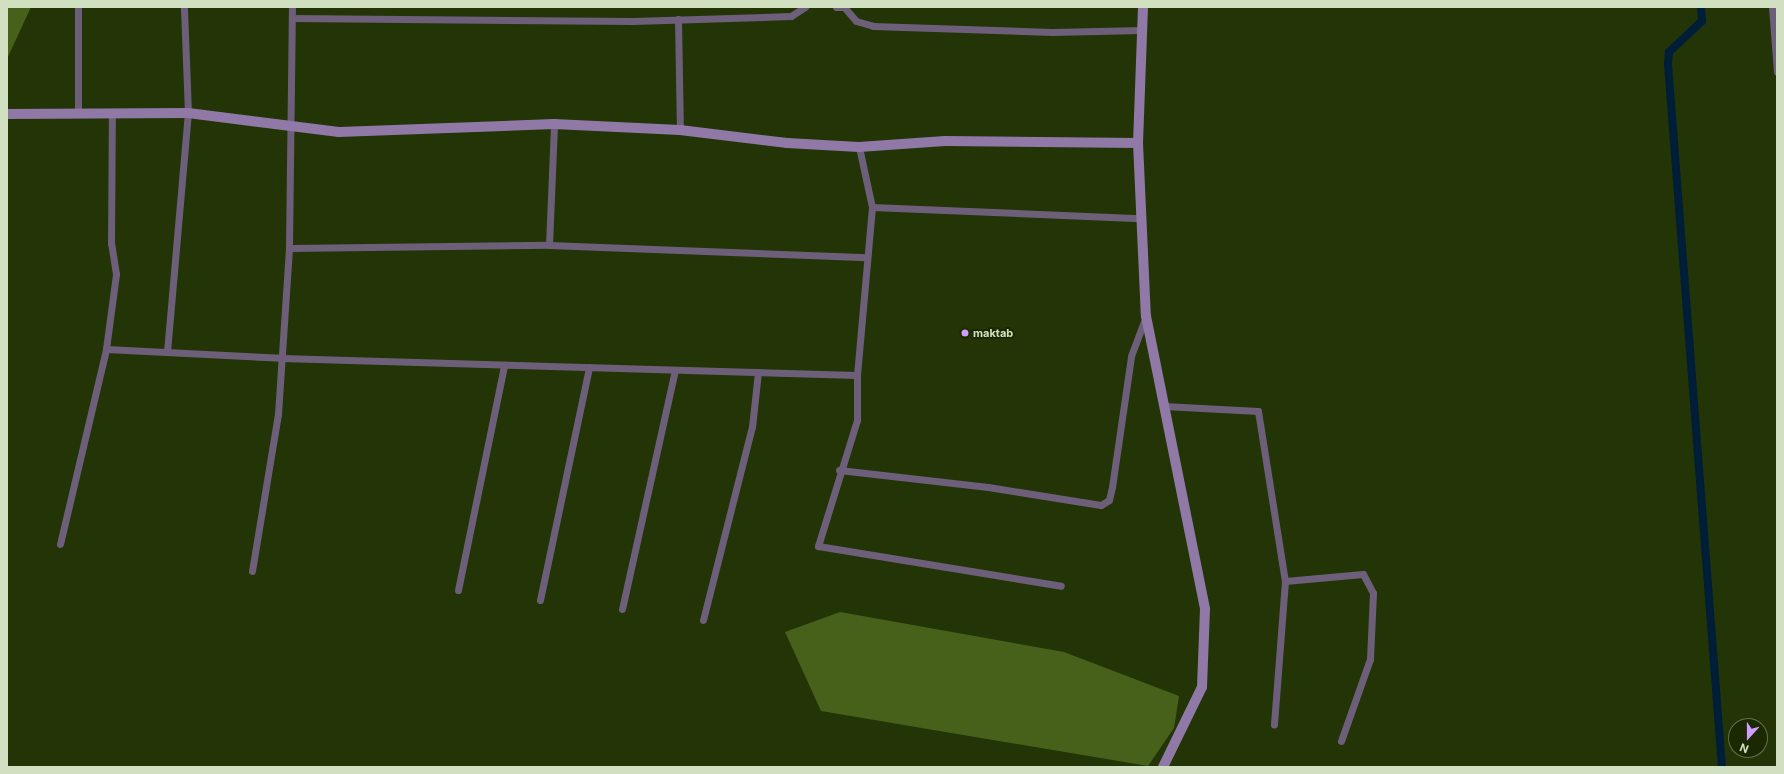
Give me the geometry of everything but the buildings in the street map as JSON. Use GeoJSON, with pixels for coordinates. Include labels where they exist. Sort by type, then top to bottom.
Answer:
{"type":"FeatureCollection","features":[{"type":"Feature","properties":{"kind":"street"},"geometry":{"type":"LineString","coordinates":[[78,7],[78,112]]}},
{"type":"Feature","properties":{"kind":"street"},"geometry":{"type":"LineString","coordinates":[[167,352],[188,113],[184,7]]}},
{"type":"Feature","properties":{"kind":"street"},"geometry":{"type":"LineString","coordinates":[[252,570],[278,414],[289,248],[292,126],[292,7]]}},
{"type":"Feature","properties":{"kind":"street"},"geometry":{"type":"LineString","coordinates":[[292,18],[678,19],[791,16],[805,7]]}},
{"type":"Feature","properties":{"kind":"street"},"geometry":{"type":"LineString","coordinates":[[836,7],[844,8],[856,21],[873,26],[1052,32],[1143,30]]}},
{"type":"Feature","properties":{"kind":"street"},"geometry":{"type":"LineString","coordinates":[[1143,7],[1138,143],[1140,218],[1146,316],[1205,609],[1206,648],[1202,687],[1163,767]]}},
{"type":"Feature","properties":{"kind":"street"},"geometry":{"type":"LineString","coordinates":[[1772,7],[1777,72]]}},
{"type":"Feature","properties":{"kind":"street"},"geometry":{"type":"LineString","coordinates":[[678,19],[680,130]]}},
{"type":"Feature","properties":{"kind":"street"},"geometry":{"type":"LineString","coordinates":[[7,114],[78,112],[188,113],[339,132],[554,124],[680,130],[787,143],[859,146],[945,142],[1138,143]]}},
{"type":"Feature","properties":{"kind":"street"},"geometry":{"type":"LineString","coordinates":[[60,544],[106,349],[116,274],[111,243],[112,112]]}},
{"type":"Feature","properties":{"kind":"street"},"geometry":{"type":"LineString","coordinates":[[549,245],[554,124]]}},
{"type":"Feature","properties":{"kind":"street"},"geometry":{"type":"LineString","coordinates":[[859,146],[872,207],[857,375],[857,420],[839,470],[818,546],[1061,586]]}},
{"type":"Feature","properties":{"kind":"street"},"geometry":{"type":"LineString","coordinates":[[872,207],[1140,218]]}},
{"type":"Feature","properties":{"kind":"street"},"geometry":{"type":"LineString","coordinates":[[289,248],[549,245],[867,257]]}},
{"type":"Feature","properties":{"kind":"street"},"geometry":{"type":"LineString","coordinates":[[839,470],[988,487],[1101,505],[1109,500],[1131,356],[1146,316]]}},
{"type":"Feature","properties":{"kind":"street"},"geometry":{"type":"LineString","coordinates":[[106,349],[281,358],[857,375]]}},
{"type":"Feature","properties":{"kind":"street"},"geometry":{"type":"LineString","coordinates":[[458,590],[504,364]]}},
{"type":"Feature","properties":{"kind":"street"},"geometry":{"type":"LineString","coordinates":[[540,600],[589,367]]}},
{"type":"Feature","properties":{"kind":"street"},"geometry":{"type":"LineString","coordinates":[[622,609],[675,370]]}},
{"type":"Feature","properties":{"kind":"street"},"geometry":{"type":"LineString","coordinates":[[703,620],[752,427],[758,372]]}},
{"type":"Feature","properties":{"kind":"street"},"geometry":{"type":"LineString","coordinates":[[1164,406],[1258,411],[1285,581],[1274,725]]}},
{"type":"Feature","properties":{"kind":"street"},"geometry":{"type":"LineString","coordinates":[[1285,581],[1363,574],[1373,593],[1370,659],[1341,741]]}},
{"type":"Feature","properties":{"kind":"green space"},"geometry":{"type":"Polygon","coordinates":[[[7,7],[31,7],[7,59],[7,7]]]}},
{"type":"Feature","properties":{"kind":"green space"},"geometry":{"type":"Polygon","coordinates":[[[840,612],[1064,652],[1179,696],[1174,728],[1148,766],[821,711],[785,632],[840,612]]]}},
{"type":"Feature","properties":{"kind":"waterway"},"geometry":{"type":"LineString","coordinates":[[1701,7],[1702,21],[1669,52],[1668,64],[1722,767]]}},
{"type":"Feature","properties":{"kind":"place","name":"maktab"},"geometry":{"type":"Point","coordinates":[965,333]}}]}
